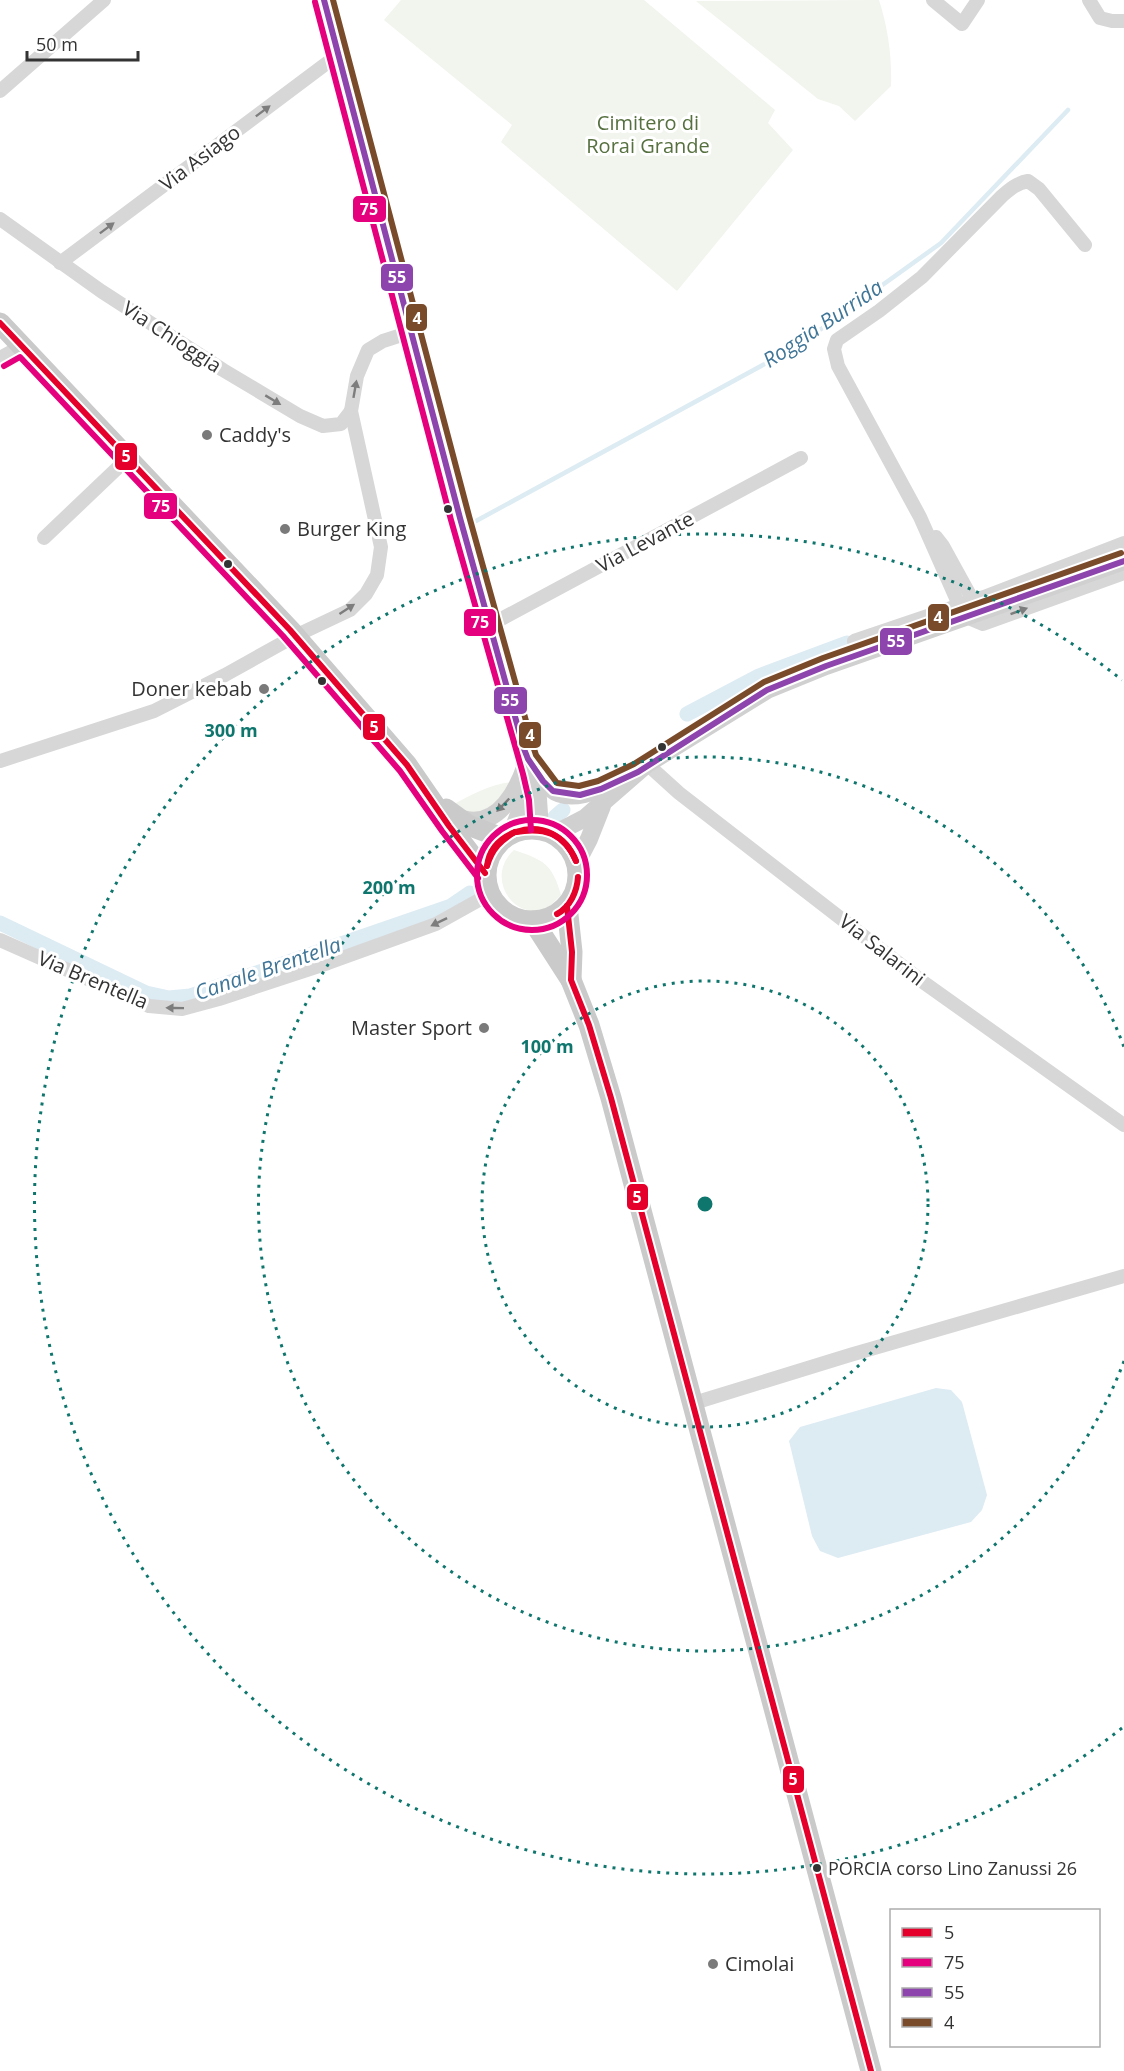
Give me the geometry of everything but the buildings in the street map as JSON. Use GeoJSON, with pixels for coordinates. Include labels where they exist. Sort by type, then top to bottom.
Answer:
{"type":"FeatureCollection","features":[{"type":"Feature","properties":{"kind":"main road"},"geometry":{"type":"LineString","coordinates":[[324,0],[465,539],[547,831]]}},
{"type":"Feature","properties":{"kind":"main road"},"geometry":{"type":"LineString","coordinates":[[0,323],[293,633],[407,765],[487,882],[494,902],[512,917],[533,921],[546,919],[567,906],[578,885],[577,862],[572,850],[564,841],[547,831],[526,828],[507,835],[468,825],[455,817],[423,788]]}},
{"type":"Feature","properties":{"kind":"main road"},"geometry":{"type":"LineString","coordinates":[[528,759],[553,791],[580,795],[601,789],[642,768],[767,690],[969,608],[1124,561]]}},
{"type":"Feature","properties":{"kind":"main road"},"geometry":{"type":"LineString","coordinates":[[455,817],[476,822],[499,811],[516,791],[528,759]]}},
{"type":"Feature","properties":{"kind":"main road"},"geometry":{"type":"LineString","coordinates":[[487,882],[488,860],[494,848],[507,835],[525,799],[528,759]]}},
{"type":"Feature","properties":{"kind":"main road"},"geometry":{"type":"LineString","coordinates":[[547,831],[585,818],[642,768]]}},
{"type":"Feature","properties":{"kind":"main road"},"geometry":{"type":"LineString","coordinates":[[577,862],[590,839],[603,804]]}},
{"type":"Feature","properties":{"kind":"main road"},"geometry":{"type":"LineString","coordinates":[[567,906],[572,952],[571,980]]}},
{"type":"Feature","properties":{"kind":"main road"},"geometry":{"type":"LineString","coordinates":[[533,921],[571,980],[589,1024],[611,1098],[871,2071]]}},
{"type":"Feature","properties":{"kind":"street"},"geometry":{"type":"LineString","coordinates":[[0,92],[104,0]]}},
{"type":"Feature","properties":{"kind":"street"},"geometry":{"type":"LineString","coordinates":[[933,0],[962,24],[978,0]]}},
{"type":"Feature","properties":{"kind":"street"},"geometry":{"type":"LineString","coordinates":[[1089,0],[1100,18],[1124,21]]}},
{"type":"Feature","properties":{"kind":"street","name":"Via Asiago"},"geometry":{"type":"LineString","coordinates":[[60,263],[339,54]]}},
{"type":"Feature","properties":{"kind":"street"},"geometry":{"type":"LineString","coordinates":[[1085,245],[1039,189],[1028,181],[1022,182],[1002,196],[916,283],[837,340],[834,349],[838,366],[969,608],[983,624],[1124,573]]}},
{"type":"Feature","properties":{"kind":"street","name":"Via Chioggia"},"geometry":{"type":"LineString","coordinates":[[0,219],[60,263],[223,370],[300,416],[323,426],[342,424],[351,411]]}},
{"type":"Feature","properties":{"kind":"street"},"geometry":{"type":"LineString","coordinates":[[0,761],[154,711],[225,675],[293,633],[350,610],[366,594],[378,575],[381,547],[351,411],[357,376],[368,350],[383,341],[411,332]]}},
{"type":"Feature","properties":{"kind":"street"},"geometry":{"type":"LineString","coordinates":[[0,358],[22,346]]}},
{"type":"Feature","properties":{"kind":"street"},"geometry":{"type":"LineString","coordinates":[[44,538],[128,458]]}},
{"type":"Feature","properties":{"kind":"street","name":"Via Levante"},"geometry":{"type":"LineString","coordinates":[[490,625],[801,458]]}},
{"type":"Feature","properties":{"kind":"street"},"geometry":{"type":"LineString","coordinates":[[969,608],[1124,543]]}},
{"type":"Feature","properties":{"kind":"street","name":"Via Salarini"},"geometry":{"type":"LineString","coordinates":[[642,768],[679,793],[923,982],[1124,1125]]}},
{"type":"Feature","properties":{"kind":"street","name":"Via Brentella"},"geometry":{"type":"LineString","coordinates":[[0,940],[149,1006],[182,1009],[328,963],[436,924],[479,900],[487,882]]}},
{"type":"Feature","properties":{"kind":"street"},"geometry":{"type":"LineString","coordinates":[[694,1403],[850,1355],[1124,1276]]}},
{"type":"Feature","properties":{"kind":"green space","name":"Cimitero di Rorai Grande"},"geometry":{"type":"Polygon","coordinates":[[[401,0],[644,0],[775,110],[768,123],[793,150],[677,291],[501,142],[512,125],[384,20],[401,0]]]}},
{"type":"Feature","properties":{"kind":"green space"},"geometry":{"type":"Polygon","coordinates":[[[879,0],[889,43],[891,86],[855,121],[839,106],[818,99],[696,1],[879,0]]]}},
{"type":"Feature","properties":{"kind":"green space"},"geometry":{"type":"Polygon","coordinates":[[[512,782],[502,797],[480,811],[471,812],[452,805],[488,788],[512,782]]]}},
{"type":"Feature","properties":{"kind":"green space"},"geometry":{"type":"Polygon","coordinates":[[[514,850],[539,860],[550,869],[561,895],[551,905],[539,910],[527,910],[508,897],[503,886],[502,874],[505,862],[514,850]]]}},
{"type":"Feature","properties":{"kind":"shaded area"},"geometry":{"type":"Polygon","coordinates":[[[936,1388],[951,1390],[962,1402],[987,1495],[982,1510],[971,1522],[838,1558],[820,1551],[812,1536],[789,1441],[800,1427],[936,1388]]]}},
{"type":"Feature","properties":{"kind":"waterway","name":"Roggia Burrida"},"geometry":{"type":"LineString","coordinates":[[476,521],[796,347],[941,243],[1068,110]]}},
{"type":"Feature","properties":{"kind":"waterway","name":"Canale Brentella"},"geometry":{"type":"LineString","coordinates":[[687,714],[759,676],[847,643]]}},
{"type":"Feature","properties":{"kind":"waterway","name":"Canale Brentella"},"geometry":{"type":"LineString","coordinates":[[555,817],[563,810]]}},
{"type":"Feature","properties":{"kind":"waterway","name":"Canale Brentella"},"geometry":{"type":"LineString","coordinates":[[0,923],[146,993],[169,998],[190,996],[451,906],[470,893]]}},
{"type":"Feature","properties":{"kind":"transit line","name":"55"},"geometry":{"type":"LineString","coordinates":[[324,0],[460,518],[524,749],[543,781],[553,791],[580,795],[601,789],[638,772],[767,690],[826,666],[1124,561]]}},
{"type":"Feature","properties":{"kind":"transit line","name":"4"},"geometry":{"type":"LineString","coordinates":[[333,0],[469,516],[533,746],[536,755],[557,783],[579,786],[598,781],[634,764],[764,682],[823,658],[1121,553]]}},
{"type":"Feature","properties":{"kind":"transit line","name":"75"},"geometry":{"type":"LineString","coordinates":[[315,2],[451,520],[523,774],[529,800],[531,830]]}},
{"type":"Feature","properties":{"kind":"transit line","name":"5"},"geometry":{"type":"LineString","coordinates":[[0,323],[290,630],[407,765],[485,873]]}},
{"type":"Feature","properties":{"kind":"transit line","name":"75"},"geometry":{"type":"LineString","coordinates":[[4,366],[20,357],[283,636],[400,771],[478,878]]}},
{"type":"Feature","properties":{"kind":"transit line","name":"75"},"geometry":{"type":"LineString","coordinates":[[532,820],[553,824],[571,836],[583,854],[587,875],[583,896],[571,914],[553,926],[532,930],[511,926],[493,914],[481,896],[477,875],[481,854],[493,836],[511,824],[532,820]]}},
{"type":"Feature","properties":{"kind":"transit line","name":"5"},"geometry":{"type":"LineString","coordinates":[[516,832],[535,829],[552,834],[566,845],[576,861]]}},
{"type":"Feature","properties":{"kind":"transit line","name":"5"},"geometry":{"type":"LineString","coordinates":[[516,832],[536,830],[552,834],[566,844],[576,861]]}},
{"type":"Feature","properties":{"kind":"transit line","name":"5"},"geometry":{"type":"LineString","coordinates":[[487,866],[490,854],[496,845],[515,832]]}},
{"type":"Feature","properties":{"kind":"transit line","name":"5"},"geometry":{"type":"LineString","coordinates":[[487,866],[498,846],[515,832]]}},
{"type":"Feature","properties":{"kind":"transit line","name":"5"},"geometry":{"type":"LineString","coordinates":[[557,914],[572,899],[578,877]]}},
{"type":"Feature","properties":{"kind":"transit line","name":"5"},"geometry":{"type":"LineString","coordinates":[[567,906],[572,952],[571,980],[589,1025],[611,1098],[871,2071]]}},
{"type":"Feature","properties":{"kind":"place","name":"Caddy's"},"geometry":{"type":"Point","coordinates":[207,435]}},
{"type":"Feature","properties":{"kind":"place","name":"Burger King"},"geometry":{"type":"Point","coordinates":[285,529]}},
{"type":"Feature","properties":{"kind":"place","name":"Doner kebab"},"geometry":{"type":"Point","coordinates":[264,689]}},
{"type":"Feature","properties":{"kind":"place","name":"Master Sport"},"geometry":{"type":"Point","coordinates":[484,1028]}},
{"type":"Feature","properties":{"kind":"place","name":"PORCIA corso Lino Zanussi 26"},"geometry":{"type":"Point","coordinates":[817,1868]}},
{"type":"Feature","properties":{"kind":"place","name":"Cimolai"},"geometry":{"type":"Point","coordinates":[713,1964]}}]}
